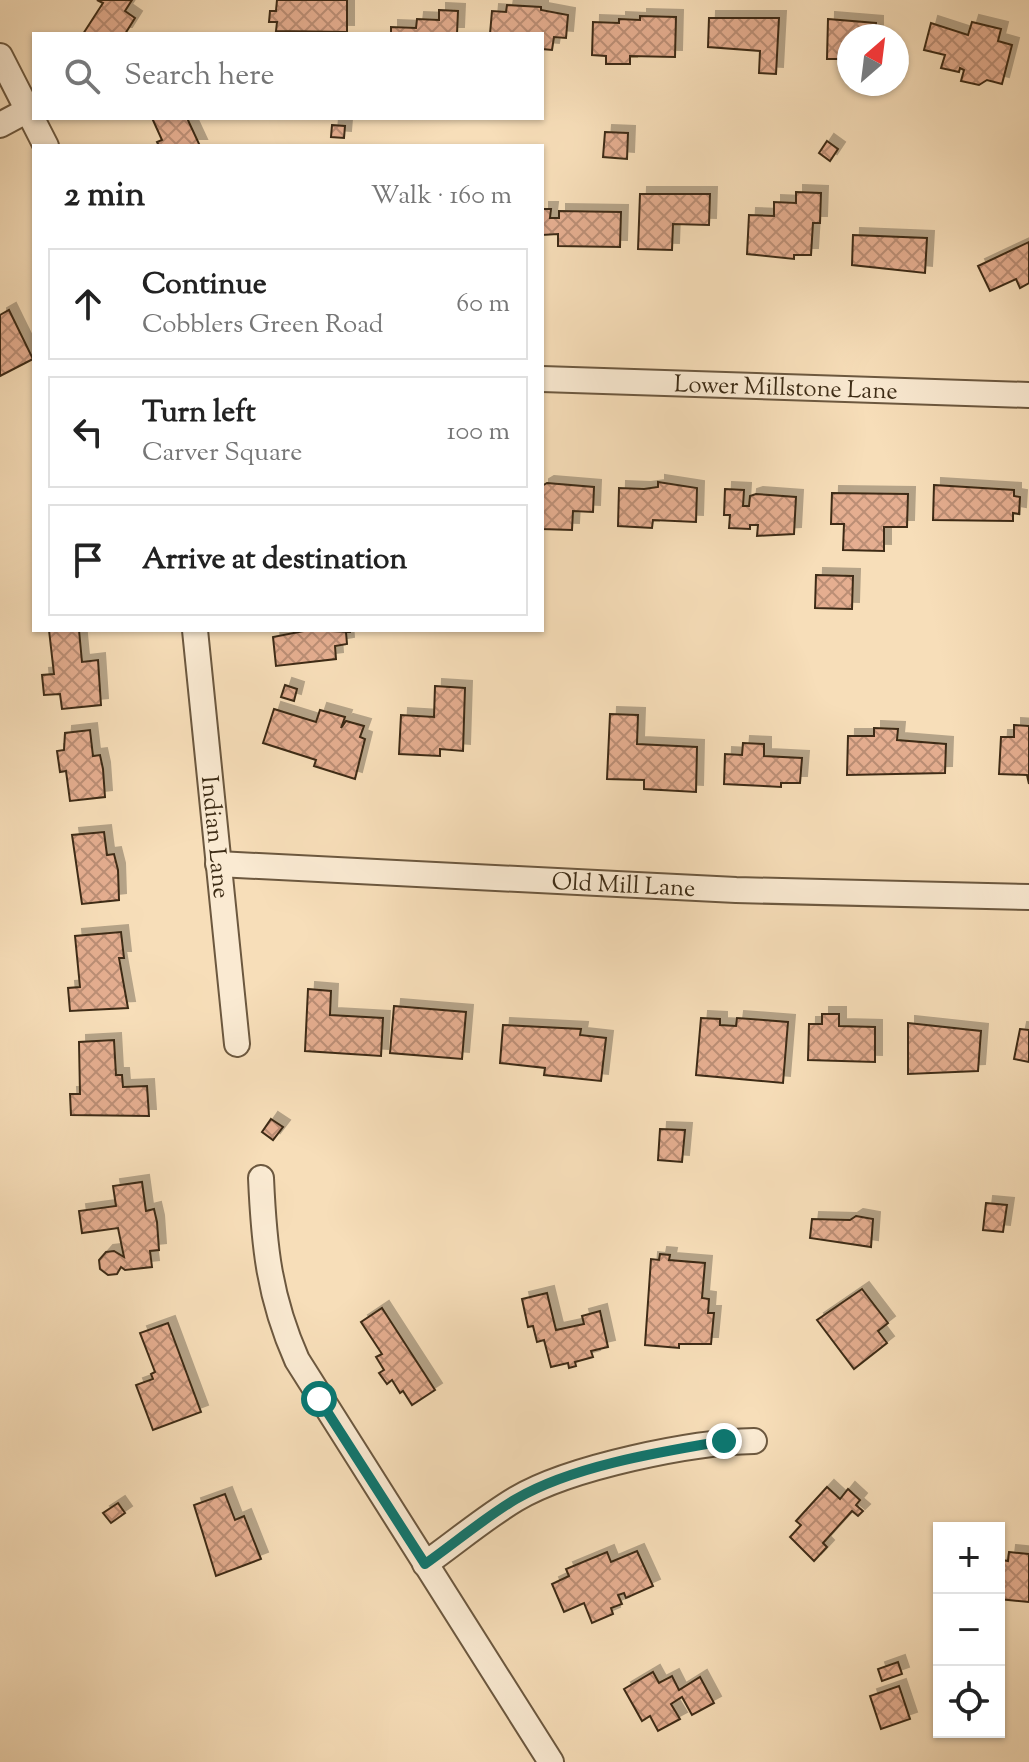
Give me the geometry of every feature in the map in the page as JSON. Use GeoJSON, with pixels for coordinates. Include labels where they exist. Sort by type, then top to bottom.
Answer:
{"type":"FeatureCollection","features":[{"type":"Feature","properties":{"kind":"street"},"geometry":{"type":"LineString","coordinates":[[0,56],[32,118]]}},
{"type":"Feature","properties":{"kind":"street"},"geometry":{"type":"LineString","coordinates":[[0,125],[28,110]]}},
{"type":"Feature","properties":{"kind":"street"},"geometry":{"type":"LineString","coordinates":[[33,120],[45,144]]}},
{"type":"Feature","properties":{"kind":"street","name":"Lower Millstone Lane"},"geometry":{"type":"LineString","coordinates":[[544,379],[1029,395]]}},
{"type":"Feature","properties":{"kind":"street","name":"Indian Lane"},"geometry":{"type":"LineString","coordinates":[[195,632],[237,1044]]}},
{"type":"Feature","properties":{"kind":"street","name":"Old Mill Lane"},"geometry":{"type":"LineString","coordinates":[[218,864],[736,890],[1029,897]]}},
{"type":"Feature","properties":{"kind":"street"},"geometry":{"type":"LineString","coordinates":[[261,1178],[264,1255],[278,1318],[319,1399],[551,1762]]}},
{"type":"Feature","properties":{"kind":"street"},"geometry":{"type":"LineString","coordinates":[[425,1564],[515,1499],[550,1482],[692,1447],[754,1441]]}},
{"type":"Feature","properties":{"kind":"building"},"geometry":{"type":"Polygon","coordinates":[[[97,0],[132,0],[125,11],[135,18],[126,32],[84,32],[103,3],[97,0]]]}},
{"type":"Feature","properties":{"kind":"building"},"geometry":{"type":"Polygon","coordinates":[[[277,0],[347,0],[347,32],[276,31],[277,22],[269,22],[270,11],[276,11],[277,0]]]}},
{"type":"Feature","properties":{"kind":"building"},"geometry":{"type":"Polygon","coordinates":[[[507,5],[541,7],[541,10],[568,15],[566,38],[554,37],[552,50],[544,49],[544,32],[490,32],[492,11],[506,12],[507,5]]]}},
{"type":"Feature","properties":{"kind":"building"},"geometry":{"type":"Polygon","coordinates":[[[439,10],[458,11],[457,32],[391,32],[391,27],[416,28],[417,19],[439,20],[439,10]]]}},
{"type":"Feature","properties":{"kind":"building"},"geometry":{"type":"Polygon","coordinates":[[[640,16],[676,17],[675,57],[630,56],[630,64],[606,64],[606,56],[592,55],[593,22],[619,23],[619,19],[640,20],[640,16]]]}},
{"type":"Feature","properties":{"kind":"building"},"geometry":{"type":"Polygon","coordinates":[[[709,18],[779,18],[776,74],[759,73],[760,51],[708,47],[709,18]]]}},
{"type":"Feature","properties":{"kind":"building"},"geometry":{"type":"Polygon","coordinates":[[[828,19],[876,23],[837,24],[837,59],[827,59],[828,19]]]}},
{"type":"Feature","properties":{"kind":"building"},"geometry":{"type":"Polygon","coordinates":[[[972,22],[1001,29],[998,41],[1012,45],[1002,84],[987,80],[979,85],[961,81],[964,70],[960,68],[959,72],[941,68],[945,55],[924,50],[931,23],[968,35],[972,22]]]}},
{"type":"Feature","properties":{"kind":"building"},"geometry":{"type":"Polygon","coordinates":[[[153,120],[188,120],[199,144],[158,144],[162,140],[153,120]]]}},
{"type":"Feature","properties":{"kind":"building"},"geometry":{"type":"Polygon","coordinates":[[[332,125],[345,126],[344,138],[331,137],[332,125]]]}},
{"type":"Feature","properties":{"kind":"building"},"geometry":{"type":"Polygon","coordinates":[[[605,132],[628,133],[627,159],[603,157],[605,132]]]}},
{"type":"Feature","properties":{"kind":"building"},"geometry":{"type":"Polygon","coordinates":[[[827,141],[838,149],[830,161],[819,153],[827,141]]]}},
{"type":"Feature","properties":{"kind":"building"},"geometry":{"type":"Polygon","coordinates":[[[796,192],[821,193],[820,223],[813,223],[811,255],[794,255],[794,259],[747,254],[749,215],[774,216],[774,202],[796,203],[796,192]]]}},
{"type":"Feature","properties":{"kind":"building"},"geometry":{"type":"Polygon","coordinates":[[[640,194],[710,194],[709,225],[673,224],[672,250],[638,249],[640,194]]]}},
{"type":"Feature","properties":{"kind":"building"},"geometry":{"type":"Polygon","coordinates":[[[544,209],[551,209],[550,218],[559,218],[559,211],[621,212],[620,247],[558,246],[558,234],[544,235],[544,209]]]}},
{"type":"Feature","properties":{"kind":"building"},"geometry":{"type":"Polygon","coordinates":[[[853,235],[927,238],[925,273],[852,265],[853,235]]]}},
{"type":"Feature","properties":{"kind":"building"},"geometry":{"type":"Polygon","coordinates":[[[1029,242],[1029,283],[1020,288],[1016,279],[990,291],[978,266],[1029,242]]]}},
{"type":"Feature","properties":{"kind":"building"},"geometry":{"type":"Polygon","coordinates":[[[9,310],[32,360],[0,376],[0,315],[9,310]]]}},
{"type":"Feature","properties":{"kind":"building"},"geometry":{"type":"Polygon","coordinates":[[[658,482],[697,488],[696,522],[653,520],[652,528],[618,526],[619,488],[658,487],[658,482]]]}},
{"type":"Feature","properties":{"kind":"building"},"geometry":{"type":"Polygon","coordinates":[[[544,485],[594,487],[593,512],[573,511],[572,530],[544,529],[544,485]]]}},
{"type":"Feature","properties":{"kind":"building"},"geometry":{"type":"Polygon","coordinates":[[[934,485],[1014,490],[1014,496],[1020,497],[1019,514],[1013,513],[1013,521],[933,520],[934,485]]]}},
{"type":"Feature","properties":{"kind":"building"},"geometry":{"type":"Polygon","coordinates":[[[725,489],[744,490],[743,506],[749,506],[750,496],[756,494],[796,497],[794,534],[757,536],[758,525],[750,525],[750,529],[729,528],[730,515],[724,515],[725,489]]]}},
{"type":"Feature","properties":{"kind":"building"},"geometry":{"type":"Polygon","coordinates":[[[832,493],[908,494],[907,527],[884,527],[884,551],[843,550],[844,524],[831,524],[832,493]]]}},
{"type":"Feature","properties":{"kind":"building"},"geometry":{"type":"Polygon","coordinates":[[[816,575],[853,576],[852,609],[815,608],[816,575]]]}},
{"type":"Feature","properties":{"kind":"building"},"geometry":{"type":"Polygon","coordinates":[[[49,632],[79,632],[82,662],[98,660],[101,705],[62,709],[60,694],[44,695],[42,675],[54,674],[49,632]]]}},
{"type":"Feature","properties":{"kind":"building"},"geometry":{"type":"Polygon","coordinates":[[[299,632],[346,632],[347,644],[335,646],[336,659],[276,666],[273,637],[299,632]]]}},
{"type":"Feature","properties":{"kind":"building"},"geometry":{"type":"Polygon","coordinates":[[[285,685],[297,689],[294,701],[281,697],[285,685]]]}},
{"type":"Feature","properties":{"kind":"building"},"geometry":{"type":"Polygon","coordinates":[[[435,686],[465,688],[463,751],[440,749],[440,756],[399,754],[401,715],[434,717],[435,686]]]}},
{"type":"Feature","properties":{"kind":"building"},"geometry":{"type":"Polygon","coordinates":[[[274,709],[316,722],[320,710],[345,717],[341,728],[346,721],[364,726],[360,737],[365,739],[355,779],[314,766],[316,760],[263,743],[274,709]]]}},
{"type":"Feature","properties":{"kind":"building"},"geometry":{"type":"Polygon","coordinates":[[[610,714],[638,715],[637,744],[697,747],[696,792],[644,789],[644,780],[607,779],[610,714]]]}},
{"type":"Feature","properties":{"kind":"building"},"geometry":{"type":"Polygon","coordinates":[[[1014,725],[1029,726],[1029,784],[1027,775],[999,774],[1001,737],[1014,737],[1014,725]]]}},
{"type":"Feature","properties":{"kind":"building"},"geometry":{"type":"Polygon","coordinates":[[[874,728],[898,729],[897,740],[946,744],[945,773],[847,775],[848,736],[874,736],[874,728]]]}},
{"type":"Feature","properties":{"kind":"building"},"geometry":{"type":"Polygon","coordinates":[[[90,730],[93,756],[100,755],[105,797],[70,801],[66,771],[60,772],[57,751],[64,750],[65,733],[90,730]]]}},
{"type":"Feature","properties":{"kind":"building"},"geometry":{"type":"Polygon","coordinates":[[[743,743],[764,744],[764,756],[802,758],[800,783],[781,783],[781,787],[724,784],[725,754],[742,755],[743,743]]]}},
{"type":"Feature","properties":{"kind":"building"},"geometry":{"type":"Polygon","coordinates":[[[104,832],[107,855],[114,854],[118,870],[119,900],[82,904],[72,835],[104,832]]]}},
{"type":"Feature","properties":{"kind":"building"},"geometry":{"type":"Polygon","coordinates":[[[121,932],[124,958],[119,958],[128,1008],[70,1011],[68,988],[80,987],[75,936],[121,932]]]}},
{"type":"Feature","properties":{"kind":"building"},"geometry":{"type":"Polygon","coordinates":[[[308,989],[331,991],[330,1015],[383,1018],[381,1056],[305,1051],[308,989]]]}},
{"type":"Feature","properties":{"kind":"building"},"geometry":{"type":"Polygon","coordinates":[[[394,1006],[466,1012],[462,1059],[390,1053],[394,1006]]]}},
{"type":"Feature","properties":{"kind":"building"},"geometry":{"type":"Polygon","coordinates":[[[822,1014],[839,1014],[839,1026],[875,1027],[875,1062],[808,1060],[809,1024],[822,1024],[822,1014]]]}},
{"type":"Feature","properties":{"kind":"building"},"geometry":{"type":"Polygon","coordinates":[[[701,1018],[720,1019],[720,1025],[736,1026],[737,1018],[788,1022],[783,1083],[696,1075],[701,1018]]]}},
{"type":"Feature","properties":{"kind":"building"},"geometry":{"type":"Polygon","coordinates":[[[908,1023],[981,1031],[978,1071],[908,1074],[908,1023]]]}},
{"type":"Feature","properties":{"kind":"building"},"geometry":{"type":"Polygon","coordinates":[[[503,1025],[581,1029],[580,1035],[606,1038],[601,1081],[544,1075],[545,1068],[500,1063],[503,1025]]]}},
{"type":"Feature","properties":{"kind":"building"},"geometry":{"type":"Polygon","coordinates":[[[1020,1029],[1029,1030],[1029,1062],[1014,1059],[1020,1029]]]}},
{"type":"Feature","properties":{"kind":"building"},"geometry":{"type":"Polygon","coordinates":[[[114,1040],[116,1075],[122,1075],[123,1087],[147,1086],[149,1116],[71,1115],[70,1094],[80,1094],[79,1042],[114,1040]]]}},
{"type":"Feature","properties":{"kind":"building"},"geometry":{"type":"Polygon","coordinates":[[[271,1119],[283,1127],[273,1140],[262,1132],[271,1119]]]}},
{"type":"Feature","properties":{"kind":"building"},"geometry":{"type":"Polygon","coordinates":[[[660,1129],[685,1130],[682,1162],[658,1160],[660,1129]]]}},
{"type":"Feature","properties":{"kind":"building"},"geometry":{"type":"Polygon","coordinates":[[[142,1182],[146,1211],[154,1209],[159,1250],[150,1251],[152,1267],[125,1270],[121,1267],[117,1274],[108,1275],[100,1269],[99,1260],[106,1252],[114,1251],[124,1257],[118,1228],[82,1233],[79,1211],[116,1206],[113,1186],[142,1182]]]}},
{"type":"Feature","properties":{"kind":"building"},"geometry":{"type":"Polygon","coordinates":[[[986,1203],[1007,1205],[1003,1232],[983,1230],[986,1203]]]}},
{"type":"Feature","properties":{"kind":"building"},"geometry":{"type":"Polygon","coordinates":[[[856,1216],[873,1219],[871,1247],[810,1238],[812,1219],[850,1220],[856,1216]]]}},
{"type":"Feature","properties":{"kind":"building"},"geometry":{"type":"Polygon","coordinates":[[[660,1254],[670,1255],[669,1260],[705,1263],[702,1298],[709,1299],[708,1313],[714,1313],[711,1344],[679,1344],[679,1348],[645,1345],[651,1259],[659,1260],[660,1254]]]}},
{"type":"Feature","properties":{"kind":"building"},"geometry":{"type":"Polygon","coordinates":[[[862,1289],[888,1323],[878,1331],[887,1343],[854,1369],[817,1320],[862,1289]]]}},
{"type":"Feature","properties":{"kind":"building"},"geometry":{"type":"Polygon","coordinates":[[[547,1293],[556,1330],[584,1324],[582,1316],[600,1311],[608,1347],[591,1351],[593,1357],[575,1362],[576,1366],[569,1368],[568,1363],[551,1367],[544,1340],[537,1342],[533,1326],[528,1327],[522,1299],[547,1293]]]}},
{"type":"Feature","properties":{"kind":"building"},"geometry":{"type":"Polygon","coordinates":[[[382,1308],[435,1390],[412,1405],[392,1380],[387,1384],[379,1373],[384,1370],[376,1357],[382,1354],[361,1322],[382,1308]]]}},
{"type":"Feature","properties":{"kind":"building"},"geometry":{"type":"Polygon","coordinates":[[[168,1323],[201,1412],[153,1430],[136,1385],[153,1379],[151,1374],[155,1372],[140,1333],[168,1323]]]}},
{"type":"Feature","properties":{"kind":"building"},"geometry":{"type":"Polygon","coordinates":[[[827,1487],[840,1499],[848,1489],[860,1500],[856,1505],[863,1511],[858,1516],[852,1511],[823,1543],[827,1547],[814,1561],[790,1537],[801,1525],[796,1521],[827,1487]]]}},
{"type":"Feature","properties":{"kind":"building"},"geometry":{"type":"Polygon","coordinates":[[[225,1494],[235,1520],[244,1516],[261,1559],[216,1576],[194,1505],[225,1494]]]}},
{"type":"Feature","properties":{"kind":"building"},"geometry":{"type":"Polygon","coordinates":[[[118,1503],[125,1513],[111,1523],[103,1513],[118,1503]]]}},
{"type":"Feature","properties":{"kind":"building"},"geometry":{"type":"Polygon","coordinates":[[[637,1551],[653,1586],[626,1598],[624,1593],[618,1595],[622,1604],[611,1608],[613,1614],[592,1623],[584,1603],[564,1612],[552,1584],[569,1576],[566,1569],[607,1552],[611,1562],[637,1551]]]}},
{"type":"Feature","properties":{"kind":"building"},"geometry":{"type":"Polygon","coordinates":[[[1009,1552],[1029,1554],[1029,1602],[1005,1600],[1005,1560],[1008,1561],[1009,1552]]]}},
{"type":"Feature","properties":{"kind":"building"},"geometry":{"type":"Polygon","coordinates":[[[898,1662],[902,1674],[882,1681],[878,1669],[898,1662]]]}},
{"type":"Feature","properties":{"kind":"building"},"geometry":{"type":"Polygon","coordinates":[[[653,1672],[659,1683],[672,1676],[679,1690],[700,1677],[714,1703],[692,1715],[682,1697],[671,1704],[680,1719],[658,1731],[650,1716],[642,1721],[624,1689],[653,1672]]]}},
{"type":"Feature","properties":{"kind":"building"},"geometry":{"type":"Polygon","coordinates":[[[899,1686],[910,1719],[881,1729],[870,1696],[899,1686]]]}},
{"type":"Feature","properties":{"kind":"route"},"geometry":{"type":"LineString","coordinates":[[319,1399],[425,1564],[515,1499],[550,1482],[724,1441]]}}]}
